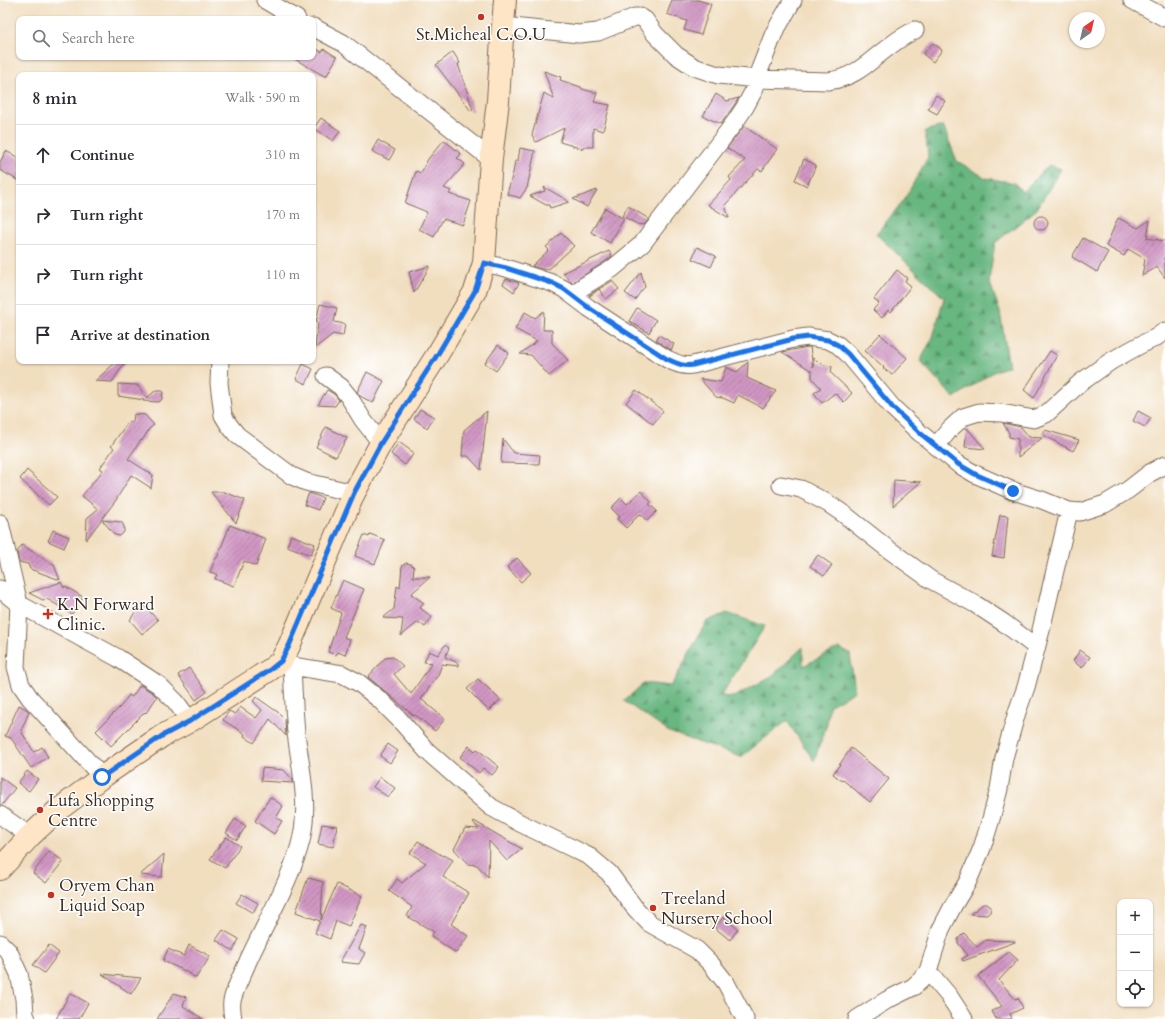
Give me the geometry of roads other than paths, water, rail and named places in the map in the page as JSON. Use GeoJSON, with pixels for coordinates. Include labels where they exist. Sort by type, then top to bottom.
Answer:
{"type":"FeatureCollection","features":[{"type":"Feature","properties":{"kind":"street"},"geometry":{"type":"LineString","coordinates":[[264,0],[292,16]]}},
{"type":"Feature","properties":{"kind":"street"},"geometry":{"type":"LineString","coordinates":[[233,1019],[232,1001],[236,988],[289,876],[300,846],[305,822],[305,798],[286,664],[289,646],[354,493],[381,443],[439,352],[475,291],[484,263],[491,159],[498,102],[505,0]]}},
{"type":"Feature","properties":{"kind":"street"},"geometry":{"type":"LineString","coordinates":[[572,295],[612,269],[642,244],[739,117],[746,107],[753,92],[756,79],[774,33],[793,0]]}},
{"type":"Feature","properties":{"kind":"street"},"geometry":{"type":"LineString","coordinates":[[1132,0],[1165,18]]}},
{"type":"Feature","properties":{"kind":"street"},"geometry":{"type":"LineString","coordinates":[[503,26],[579,34],[598,32],[630,19],[640,17],[645,20],[655,34],[676,55],[694,67],[718,75],[756,79],[828,81],[844,78],[857,71],[894,43],[915,30]]}},
{"type":"Feature","properties":{"kind":"street"},"geometry":{"type":"LineString","coordinates":[[316,29],[343,43],[491,159]]}},
{"type":"Feature","properties":{"kind":"street"},"geometry":{"type":"LineString","coordinates":[[484,263],[506,268],[552,283],[564,289],[667,359],[686,366],[793,339],[808,337],[828,340],[838,345],[848,354],[893,408],[920,433],[958,464],[975,474],[1013,491],[1069,511],[1080,512],[1105,504],[1128,490],[1150,473],[1165,465]]}},
{"type":"Feature","properties":{"kind":"street"},"geometry":{"type":"LineString","coordinates":[[936,446],[950,429],[963,417],[979,412],[1002,413],[1034,419],[1046,414],[1080,383],[1111,361],[1155,338],[1165,331]]}},
{"type":"Feature","properties":{"kind":"street"},"geometry":{"type":"LineString","coordinates":[[220,364],[219,383],[223,415],[237,435],[292,476],[306,482],[354,493]]}},
{"type":"Feature","properties":{"kind":"street"},"geometry":{"type":"LineString","coordinates":[[326,376],[340,387],[349,397],[363,420],[381,443]]}},
{"type":"Feature","properties":{"kind":"street"},"geometry":{"type":"LineString","coordinates":[[781,485],[801,489],[829,504],[931,580],[975,604],[1036,647]]}},
{"type":"Feature","properties":{"kind":"street"},"geometry":{"type":"LineString","coordinates":[[857,1019],[887,1000],[913,987],[928,971],[941,929],[968,881],[982,848],[992,819],[1004,758],[1029,676],[1043,623],[1069,511]]}},
{"type":"Feature","properties":{"kind":"street"},"geometry":{"type":"LineString","coordinates":[[0,523],[20,604],[16,667],[21,685],[30,698],[102,777]]}},
{"type":"Feature","properties":{"kind":"street"},"geometry":{"type":"LineString","coordinates":[[0,589],[20,604],[118,658],[159,685],[176,702],[190,721]]}},
{"type":"Feature","properties":{"kind":"street"},"geometry":{"type":"LineString","coordinates":[[0,869],[30,836],[58,810],[102,777],[162,736],[190,721],[271,669],[286,664],[342,674],[359,684],[380,700],[427,751],[491,807],[520,823],[590,857],[609,873],[634,907],[649,923],[697,950],[711,964],[726,983],[745,1019]]}},
{"type":"Feature","properties":{"kind":"street"},"geometry":{"type":"LineString","coordinates":[[0,814],[30,836]]}},
{"type":"Feature","properties":{"kind":"street"},"geometry":{"type":"LineString","coordinates":[[0,943],[9,952],[19,974],[24,999],[25,1015],[27,1019]]}},
{"type":"Feature","properties":{"kind":"street"},"geometry":{"type":"LineString","coordinates":[[928,971],[949,996],[964,1019]]}},
{"type":"Feature","properties":{"kind":"place","name":"St.Micheal C.O.U"},"geometry":{"type":"Point","coordinates":[481,17]}},
{"type":"Feature","properties":{"kind":"place","name":"K.N Forward Clinic."},"geometry":{"type":"Point","coordinates":[48,614]}},
{"type":"Feature","properties":{"kind":"place","name":"Lufa Shopping Centre"},"geometry":{"type":"Point","coordinates":[40,810]}},
{"type":"Feature","properties":{"kind":"place","name":"Oryem Chan Liquid Soap"},"geometry":{"type":"Point","coordinates":[51,895]}},
{"type":"Feature","properties":{"kind":"place","name":"Treeland Nursery School"},"geometry":{"type":"Point","coordinates":[653,908]}}]}
